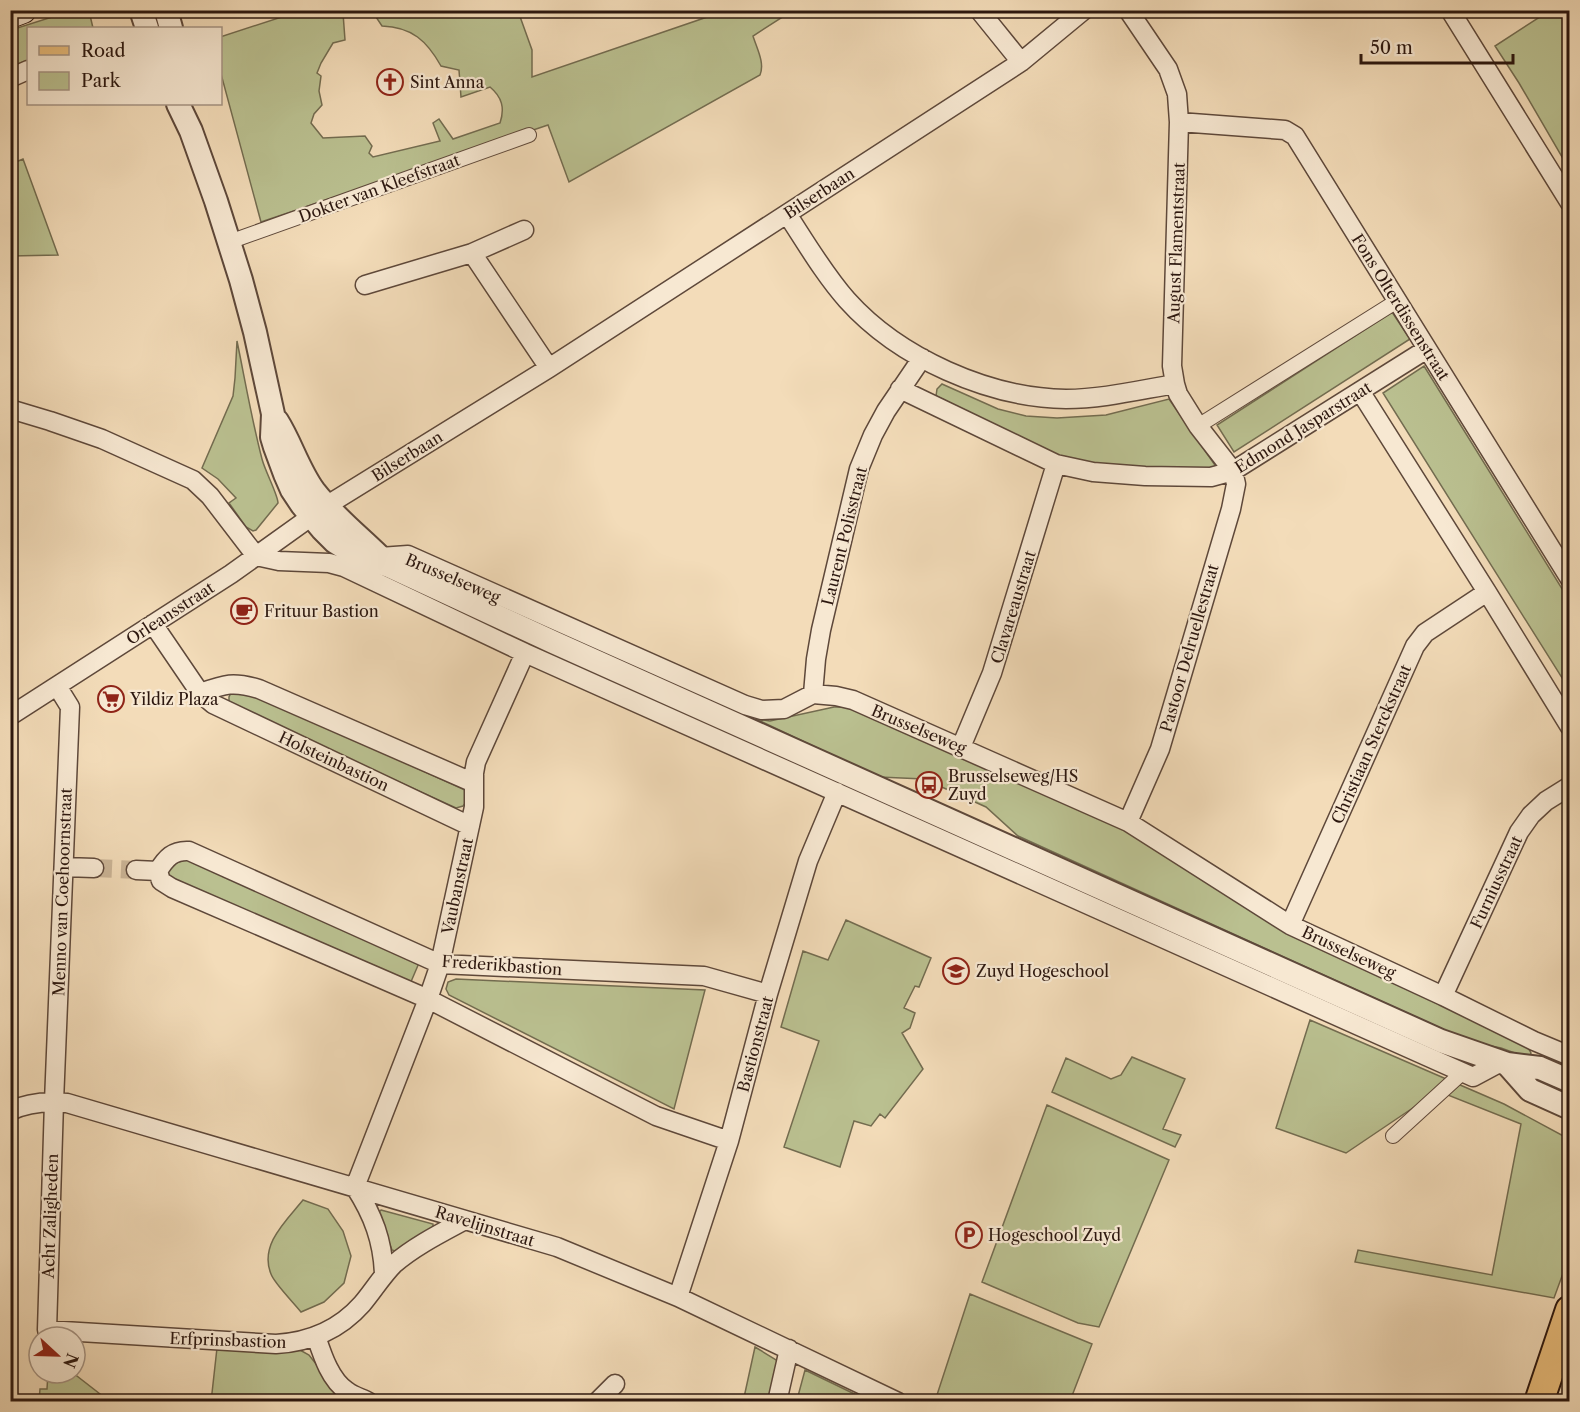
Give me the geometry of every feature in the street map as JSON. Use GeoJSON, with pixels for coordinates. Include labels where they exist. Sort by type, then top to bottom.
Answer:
{"type":"FeatureCollection","features":[{"type":"Feature","properties":{"kind":"main road"},"geometry":{"type":"LineString","coordinates":[[10,15],[23,10]]}},
{"type":"Feature","properties":{"kind":"main road"},"geometry":{"type":"LineString","coordinates":[[1556,1401],[1569,1310]]}},
{"type":"Feature","properties":{"kind":"main road"},"geometry":{"type":"LineString","coordinates":[[1539,1401],[1563,1356]]}},
{"type":"Feature","properties":{"kind":"street"},"geometry":{"type":"LineString","coordinates":[[141,10],[147,27]]}},
{"type":"Feature","properties":{"kind":"street"},"geometry":{"type":"LineString","coordinates":[[166,10],[171,27]]}},
{"type":"Feature","properties":{"kind":"street"},"geometry":{"type":"LineString","coordinates":[[979,10],[1021,62]]}},
{"type":"Feature","properties":{"kind":"street","name":"Bilserbaan"},"geometry":{"type":"LineString","coordinates":[[319,511],[549,368],[1021,62],[1083,10]]}},
{"type":"Feature","properties":{"kind":"street","name":"August Flamentstraat"},"geometry":{"type":"LineString","coordinates":[[1128,10],[1168,69],[1177,94],[1179,122],[1172,366],[1175,384],[1178,394],[1198,426],[1233,471]]}},
{"type":"Feature","properties":{"kind":"street"},"geometry":{"type":"LineString","coordinates":[[1450,10],[1569,203]]}},
{"type":"Feature","properties":{"kind":"street"},"geometry":{"type":"LineString","coordinates":[[10,78],[27,70]]}},
{"type":"Feature","properties":{"kind":"street"},"geometry":{"type":"LineString","coordinates":[[178,105],[191,131],[229,242],[252,321],[273,414],[272,437],[277,456],[292,490],[319,511]]}},
{"type":"Feature","properties":{"kind":"street"},"geometry":{"type":"LineString","coordinates":[[188,105],[191,131]]}},
{"type":"Feature","properties":{"kind":"street","name":"Fons Olterdissenstraat"},"geometry":{"type":"LineString","coordinates":[[1179,122],[1286,130],[1295,136],[1569,579]]}},
{"type":"Feature","properties":{"kind":"street","name":"Dokter van Kleefstraat"},"geometry":{"type":"LineString","coordinates":[[229,242],[529,135]]}},
{"type":"Feature","properties":{"kind":"street"},"geometry":{"type":"LineString","coordinates":[[787,214],[827,273],[857,311],[896,342],[922,358],[962,377],[984,386],[1029,396],[1076,398],[1175,384]]}},
{"type":"Feature","properties":{"kind":"street"},"geometry":{"type":"LineString","coordinates":[[365,285],[472,253],[524,230]]}},
{"type":"Feature","properties":{"kind":"street"},"geometry":{"type":"LineString","coordinates":[[472,253],[549,368]]}},
{"type":"Feature","properties":{"kind":"street"},"geometry":{"type":"LineString","coordinates":[[1198,426],[1397,301]]}},
{"type":"Feature","properties":{"kind":"street","name":"Edmond Jasparstraat"},"geometry":{"type":"LineString","coordinates":[[900,390],[1056,464],[1093,472],[1211,477],[1233,471],[1427,349]]}},
{"type":"Feature","properties":{"kind":"street","name":"Laurent Polisstraat"},"geometry":{"type":"LineString","coordinates":[[813,694],[821,630],[859,469],[886,411],[922,358]]}},
{"type":"Feature","properties":{"kind":"street"},"geometry":{"type":"LineString","coordinates":[[1360,392],[1487,592],[1569,727]]}},
{"type":"Feature","properties":{"kind":"street"},"geometry":{"type":"LineString","coordinates":[[10,409],[102,439],[194,480],[210,496],[256,556]]}},
{"type":"Feature","properties":{"kind":"street","name":"Clavareaustraat"},"geometry":{"type":"LineString","coordinates":[[962,747],[992,673],[1056,464]]}},
{"type":"Feature","properties":{"kind":"street","name":"Pastoor Delruellestraat"},"geometry":{"type":"LineString","coordinates":[[1128,822],[1160,749],[1231,509],[1236,484],[1233,471]]}},
{"type":"Feature","properties":{"kind":"street","name":"Orleansstraat"},"geometry":{"type":"LineString","coordinates":[[10,716],[256,556],[319,511]]}},
{"type":"Feature","properties":{"kind":"street","name":"Brusselseweg"},"geometry":{"type":"LineString","coordinates":[[319,511],[335,542],[353,555],[366,560],[384,561],[408,555],[745,705],[762,710],[784,709],[813,694],[836,696],[853,700],[962,747],[1128,822],[1290,925],[1569,1056]]}},
{"type":"Feature","properties":{"kind":"street","name":"Brusselseweg"},"geometry":{"type":"LineString","coordinates":[[256,556],[279,561],[329,563],[344,567],[525,653],[837,792],[878,799],[1441,1041],[1504,1063],[1540,1068],[1569,1081]]}},
{"type":"Feature","properties":{"kind":"street","name":"Brusselseweg"},"geometry":{"type":"LineString","coordinates":[[384,561],[878,799],[1462,1073]]}},
{"type":"Feature","properties":{"kind":"street","name":"Christiaan Sterckstraat"},"geometry":{"type":"LineString","coordinates":[[1290,925],[1415,646],[1425,633],[1487,592]]}},
{"type":"Feature","properties":{"kind":"street","name":"Holsteinbastion"},"geometry":{"type":"LineString","coordinates":[[153,624],[200,693],[213,704],[470,826]]}},
{"type":"Feature","properties":{"kind":"street","name":"Vaubanstraat"},"geometry":{"type":"LineString","coordinates":[[355,1187],[440,964],[470,826],[475,797],[476,762],[525,653]]}},
{"type":"Feature","properties":{"kind":"street"},"geometry":{"type":"LineString","coordinates":[[200,693],[224,684],[242,684],[259,689],[474,783]]}},
{"type":"Feature","properties":{"kind":"street","name":"Menno van Coehoornstraat"},"geometry":{"type":"LineString","coordinates":[[54,1102],[70,707],[57,686]]}},
{"type":"Feature","properties":{"kind":"street","name":"Furniusstraat"},"geometry":{"type":"LineString","coordinates":[[1443,996],[1518,832],[1531,815],[1569,786]]}},
{"type":"Feature","properties":{"kind":"street","name":"Bastionstraat"},"geometry":{"type":"LineString","coordinates":[[678,1298],[729,1141],[768,994],[808,861],[837,792]]}},
{"type":"Feature","properties":{"kind":"street","name":"Frederikbastion"},"geometry":{"type":"LineString","coordinates":[[158,871],[171,854],[184,850],[189,851],[440,964],[704,976],[768,994]]}},
{"type":"Feature","properties":{"kind":"street"},"geometry":{"type":"LineString","coordinates":[[64,867],[94,868]]}},
{"type":"Feature","properties":{"kind":"street"},"geometry":{"type":"LineString","coordinates":[[136,870],[158,871],[161,881],[172,888],[428,999],[656,1116],[729,1141]]}},
{"type":"Feature","properties":{"kind":"street"},"geometry":{"type":"LineString","coordinates":[[1530,1090],[1540,1068],[1534,1041]]}},
{"type":"Feature","properties":{"kind":"street"},"geometry":{"type":"LineString","coordinates":[[1393,1136],[1462,1073],[1473,1077],[1504,1063]]}},
{"type":"Feature","properties":{"kind":"street","name":"Brusselseweg"},"geometry":{"type":"LineString","coordinates":[[1504,1063],[1530,1090],[1569,1107]]}},
{"type":"Feature","properties":{"kind":"street","name":"Ravelijnstraat"},"geometry":{"type":"LineString","coordinates":[[10,1111],[33,1103],[54,1102],[73,1105],[557,1247],[678,1298],[897,1401]]}},
{"type":"Feature","properties":{"kind":"street","name":"Acht Zaligheden"},"geometry":{"type":"LineString","coordinates":[[46,1325],[54,1102]]}},
{"type":"Feature","properties":{"kind":"street"},"geometry":{"type":"LineString","coordinates":[[355,1187],[365,1202],[382,1245],[384,1275]]}},
{"type":"Feature","properties":{"kind":"street","name":"Erfprinsbastion"},"geometry":{"type":"LineString","coordinates":[[87,1332],[276,1344],[292,1343],[316,1336],[331,1329],[355,1312],[384,1275],[407,1254],[465,1220]]}},
{"type":"Feature","properties":{"kind":"street"},"geometry":{"type":"LineString","coordinates":[[316,1336],[330,1370],[340,1386],[349,1393],[369,1401]]}},
{"type":"Feature","properties":{"kind":"street"},"geometry":{"type":"LineString","coordinates":[[778,1401],[789,1349]]}},
{"type":"Feature","properties":{"kind":"street"},"geometry":{"type":"LineString","coordinates":[[597,1401],[615,1384]]}},
{"type":"Feature","properties":{"kind":"green space"},"geometry":{"type":"Polygon","coordinates":[[[74,10],[89,11],[93,27],[27,27],[27,60],[11,67],[11,30],[74,10]]]}},
{"type":"Feature","properties":{"kind":"green space"},"geometry":{"type":"Polygon","coordinates":[[[300,11],[350,11],[343,13],[345,40],[333,43],[317,73],[321,76],[319,91],[322,105],[314,114],[311,123],[323,138],[365,136],[372,146],[369,153],[373,157],[440,141],[433,123],[439,119],[453,139],[500,123],[502,112],[500,99],[490,87],[461,97],[459,70],[441,66],[430,49],[418,37],[402,29],[382,26],[372,11],[518,11],[532,50],[532,77],[713,15],[717,11],[792,11],[753,36],[761,61],[760,75],[569,182],[548,125],[261,222],[222,78],[222,36],[300,11]]]}},
{"type":"Feature","properties":{"kind":"green space"},"geometry":{"type":"Polygon","coordinates":[[[1549,11],[1569,11],[1569,169],[1495,46],[1549,11]]]}},
{"type":"Feature","properties":{"kind":"green space"},"geometry":{"type":"Polygon","coordinates":[[[23,159],[58,255],[11,256],[11,164],[23,159]]]}},
{"type":"Feature","properties":{"kind":"green space"},"geometry":{"type":"Polygon","coordinates":[[[1392,312],[1410,339],[1234,452],[1217,425],[1392,312]]]}},
{"type":"Feature","properties":{"kind":"green space"},"geometry":{"type":"Polygon","coordinates":[[[237,341],[262,459],[278,503],[253,531],[246,527],[229,503],[236,498],[218,479],[202,468],[233,396],[237,341]]]}},
{"type":"Feature","properties":{"kind":"green space"},"geometry":{"type":"Polygon","coordinates":[[[1424,366],[1569,600],[1569,689],[1383,393],[1424,366]]]}},
{"type":"Feature","properties":{"kind":"green space"},"geometry":{"type":"Polygon","coordinates":[[[942,384],[998,409],[1026,416],[1057,418],[1106,415],[1169,399],[1217,468],[1187,471],[1086,463],[1057,455],[936,396],[937,389],[942,384]]]}},
{"type":"Feature","properties":{"kind":"green space"},"geometry":{"type":"Polygon","coordinates":[[[238,690],[269,701],[465,790],[467,801],[463,806],[456,808],[235,707],[229,703],[229,697],[232,691],[238,690]]]}},
{"type":"Feature","properties":{"kind":"green space"},"geometry":{"type":"Polygon","coordinates":[[[834,707],[857,709],[1127,829],[1527,1046],[1531,1053],[1529,1058],[1501,1048],[1471,1042],[1018,836],[986,807],[924,779],[879,777],[756,719],[770,721],[834,707]]]}},
{"type":"Feature","properties":{"kind":"green space"},"geometry":{"type":"Polygon","coordinates":[[[191,858],[419,963],[410,984],[167,880],[166,866],[191,858]]]}},
{"type":"Feature","properties":{"kind":"green space"},"geometry":{"type":"Polygon","coordinates":[[[846,920],[931,958],[919,987],[915,986],[904,1008],[915,1013],[910,1028],[902,1033],[923,1069],[885,1118],[880,1114],[871,1126],[854,1121],[840,1167],[784,1147],[819,1041],[781,1027],[803,951],[828,960],[846,920]]]}},
{"type":"Feature","properties":{"kind":"green space"},"geometry":{"type":"Polygon","coordinates":[[[456,979],[705,990],[674,1109],[449,995],[446,989],[448,982],[456,979]]]}},
{"type":"Feature","properties":{"kind":"green space"},"geometry":{"type":"Polygon","coordinates":[[[1310,1020],[1504,1104],[1569,1139],[1569,1257],[1554,1298],[1355,1262],[1358,1250],[1492,1275],[1521,1124],[1438,1091],[1346,1153],[1276,1128],[1310,1020]]]}},
{"type":"Feature","properties":{"kind":"green space"},"geometry":{"type":"Polygon","coordinates":[[[1132,1057],[1185,1079],[1163,1129],[1181,1135],[1175,1147],[1052,1092],[1066,1058],[1111,1079],[1121,1075],[1132,1057]]]}},
{"type":"Feature","properties":{"kind":"green space"},"geometry":{"type":"Polygon","coordinates":[[[1047,1105],[1169,1160],[1099,1327],[1078,1323],[982,1282],[1047,1105]]]}},
{"type":"Feature","properties":{"kind":"green space"},"geometry":{"type":"Polygon","coordinates":[[[303,1200],[328,1209],[343,1231],[351,1256],[344,1283],[324,1302],[301,1312],[276,1282],[268,1263],[271,1243],[276,1234],[303,1200]]]}},
{"type":"Feature","properties":{"kind":"green space"},"geometry":{"type":"Polygon","coordinates":[[[381,1210],[433,1224],[433,1231],[398,1252],[392,1250],[378,1213],[381,1210]]]}},
{"type":"Feature","properties":{"kind":"green space"},"geometry":{"type":"Polygon","coordinates":[[[970,1294],[1092,1344],[1070,1401],[935,1401],[970,1294]]]}},
{"type":"Feature","properties":{"kind":"green space"},"geometry":{"type":"Polygon","coordinates":[[[755,1347],[778,1361],[770,1401],[743,1402],[755,1347]]]}},
{"type":"Feature","properties":{"kind":"green space"},"geometry":{"type":"Polygon","coordinates":[[[217,1348],[300,1350],[309,1355],[338,1392],[350,1402],[211,1402],[217,1348]]]}},
{"type":"Feature","properties":{"kind":"green space"},"geometry":{"type":"Polygon","coordinates":[[[805,1370],[869,1401],[809,1401],[798,1396],[805,1370]]]}},
{"type":"Feature","properties":{"kind":"green space"},"geometry":{"type":"Polygon","coordinates":[[[87,1384],[109,1401],[39,1401],[40,1389],[47,1389],[47,1385],[87,1384]]]}},
{"type":"Feature","properties":{"kind":"tunnel"},"geometry":{"type":"LineString","coordinates":[[94,868],[136,870]]}},
{"type":"Feature","properties":{"kind":"place","name":"Sint Anna"},"geometry":{"type":"Point","coordinates":[390,82]}},
{"type":"Feature","properties":{"kind":"place","name":"Frituur Bastion"},"geometry":{"type":"Point","coordinates":[244,611]}},
{"type":"Feature","properties":{"kind":"place","name":"Yildiz Plaza"},"geometry":{"type":"Point","coordinates":[111,699]}},
{"type":"Feature","properties":{"kind":"place","name":"Brusselseweg/HS Zuyd"},"geometry":{"type":"Point","coordinates":[929,785]}},
{"type":"Feature","properties":{"kind":"place","name":"Zuyd Hogeschool"},"geometry":{"type":"Point","coordinates":[956,971]}},
{"type":"Feature","properties":{"kind":"place","name":"Hogeschool Zuyd"},"geometry":{"type":"Point","coordinates":[969,1235]}}]}
